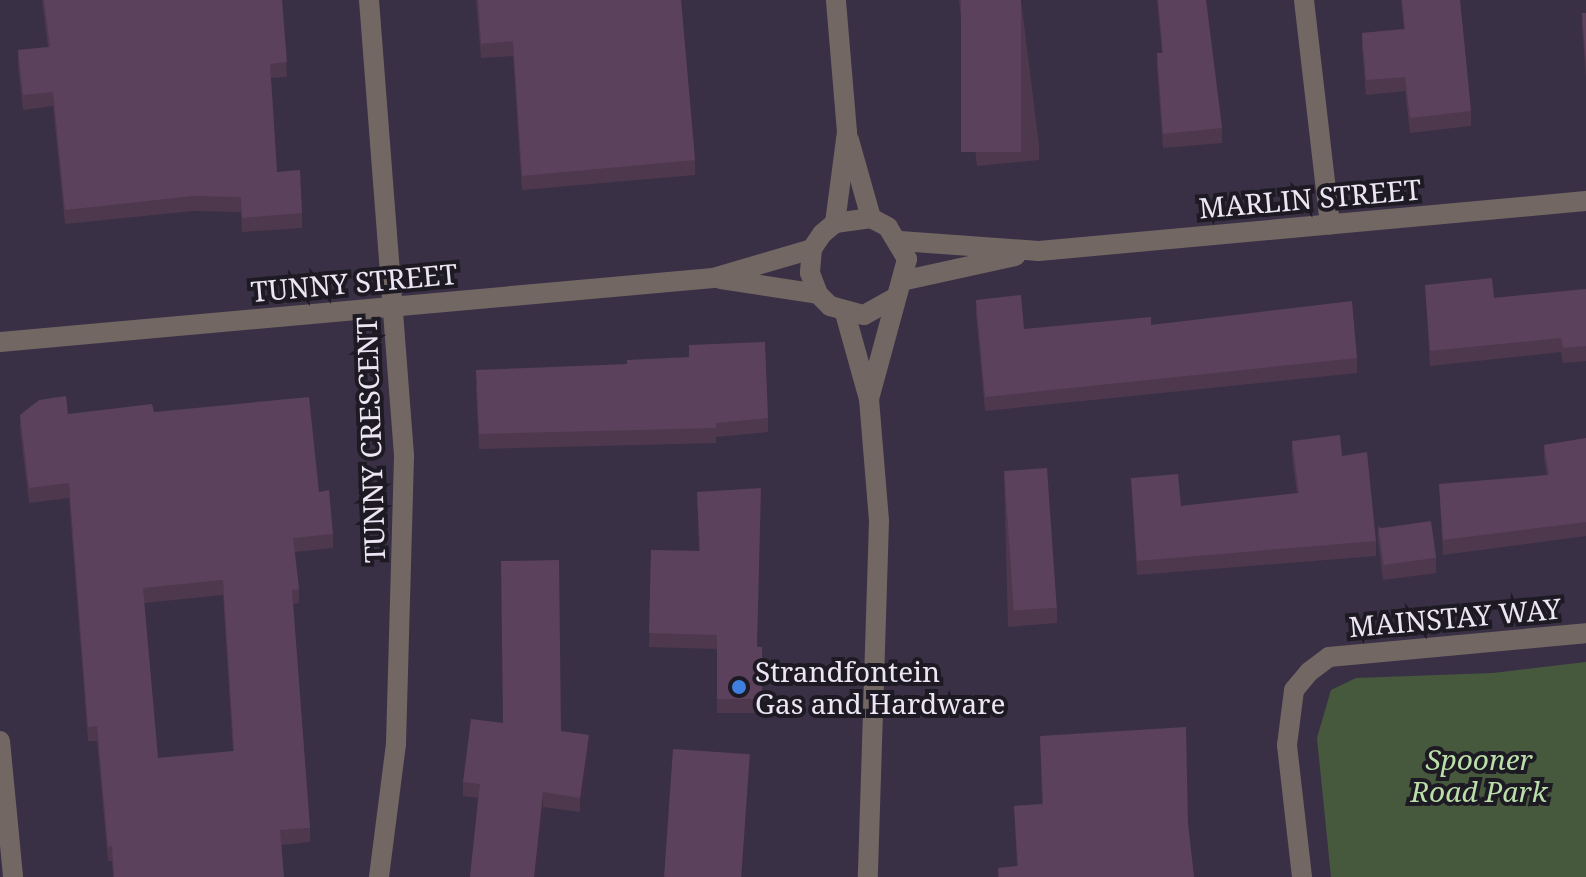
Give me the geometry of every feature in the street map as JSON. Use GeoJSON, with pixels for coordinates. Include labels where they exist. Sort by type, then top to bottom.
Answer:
{"type":"FeatureCollection","features":[{"type":"Feature","properties":{"kind":"street","name":"TUNNY CRESCENT"},"geometry":{"type":"LineString","coordinates":[[369,0],[392,307],[405,553],[396,744],[379,877]]}},
{"type":"Feature","properties":{"kind":"street"},"geometry":{"type":"LineString","coordinates":[[836,0],[847,132],[871,218],[900,241],[907,259],[869,399]]}},
{"type":"Feature","properties":{"kind":"street"},"geometry":{"type":"LineString","coordinates":[[1304,0],[1330,224]]}},
{"type":"Feature","properties":{"kind":"street"},"geometry":{"type":"LineString","coordinates":[[847,132],[835,223],[812,249],[810,273],[818,294],[845,313],[864,315],[901,288]]}},
{"type":"Feature","properties":{"kind":"street","name":"MARLIN STREET"},"geometry":{"type":"LineString","coordinates":[[900,241],[1039,251],[1586,201]]}},
{"type":"Feature","properties":{"kind":"street"},"geometry":{"type":"LineString","coordinates":[[835,223],[871,218]]}},
{"type":"Feature","properties":{"kind":"street","name":"TUNNY STREET"},"geometry":{"type":"LineString","coordinates":[[0,342],[713,278],[812,249]]}},
{"type":"Feature","properties":{"kind":"street","name":"MARLIN STREET"},"geometry":{"type":"LineString","coordinates":[[901,288],[1039,251]]}},
{"type":"Feature","properties":{"kind":"street","name":"TUNNY STREET"},"geometry":{"type":"LineString","coordinates":[[713,278],[818,294]]}},
{"type":"Feature","properties":{"kind":"street"},"geometry":{"type":"LineString","coordinates":[[845,313],[869,399],[877,481],[879,637],[868,877]]}},
{"type":"Feature","properties":{"kind":"street","name":"MAINSTAY WAY"},"geometry":{"type":"LineString","coordinates":[[1302,877],[1287,745],[1294,690],[1329,657],[1586,633]]}},
{"type":"Feature","properties":{"kind":"street"},"geometry":{"type":"LineString","coordinates":[[0,741],[13,877]]}},
{"type":"Feature","properties":{"kind":"green space","name":"Spooner Road Park"},"geometry":{"type":"Polygon","coordinates":[[[1586,662],[1586,877],[1331,877],[1317,738],[1331,690],[1356,678],[1493,673],[1586,662]]]}},
{"type":"Feature","properties":{"kind":"building"},"geometry":{"type":"Polygon","coordinates":[[[44,0],[282,0],[287,62],[270,64],[277,172],[300,170],[302,213],[242,218],[241,197],[193,196],[65,210],[53,92],[23,95],[18,50],[50,47],[44,0]]]}},
{"type":"Feature","properties":{"kind":"building"},"geometry":{"type":"Polygon","coordinates":[[[478,0],[681,0],[695,160],[522,176],[513,41],[481,44],[478,0]]]}},
{"type":"Feature","properties":{"kind":"building"},"geometry":{"type":"Polygon","coordinates":[[[961,0],[1021,0],[1021,152],[961,152],[961,0]]]}},
{"type":"Feature","properties":{"kind":"building"},"geometry":{"type":"Polygon","coordinates":[[[1158,0],[1206,0],[1222,128],[1163,134],[1157,53],[1163,53],[1158,0]]]}},
{"type":"Feature","properties":{"kind":"building"},"geometry":{"type":"Polygon","coordinates":[[[1402,0],[1460,0],[1471,111],[1410,118],[1405,77],[1366,80],[1362,33],[1405,29],[1402,0]]]}},
{"type":"Feature","properties":{"kind":"building"},"geometry":{"type":"Polygon","coordinates":[[[1582,13],[1586,13],[1586,64],[1582,13]]]}},
{"type":"Feature","properties":{"kind":"building"},"geometry":{"type":"Polygon","coordinates":[[[1492,278],[1494,298],[1586,289],[1586,346],[1563,348],[1561,338],[1430,351],[1425,285],[1492,278]]]}},
{"type":"Feature","properties":{"kind":"building"},"geometry":{"type":"Polygon","coordinates":[[[1021,295],[1024,329],[1151,317],[1151,325],[1352,301],[1357,358],[985,397],[976,300],[1021,295]]]}},
{"type":"Feature","properties":{"kind":"building"},"geometry":{"type":"Polygon","coordinates":[[[765,342],[768,418],[716,423],[716,428],[479,434],[476,370],[627,364],[627,360],[689,357],[689,345],[765,342]]]}},
{"type":"Feature","properties":{"kind":"building"},"geometry":{"type":"Polygon","coordinates":[[[66,396],[68,414],[152,404],[154,412],[309,397],[319,492],[329,490],[333,534],[293,538],[299,589],[292,590],[310,828],[280,830],[284,877],[114,877],[112,846],[108,847],[97,726],[88,727],[69,483],[29,488],[20,415],[39,400],[66,396]],[[223,580],[143,588],[158,758],[234,751],[223,580]]]}},
{"type":"Feature","properties":{"kind":"building"},"geometry":{"type":"Polygon","coordinates":[[[1340,435],[1342,456],[1367,452],[1376,541],[1137,561],[1131,478],[1178,474],[1181,506],[1299,493],[1292,441],[1340,435]]]}},
{"type":"Feature","properties":{"kind":"building"},"geometry":{"type":"Polygon","coordinates":[[[1586,438],[1586,522],[1443,540],[1439,484],[1549,475],[1544,445],[1586,438]]]}},
{"type":"Feature","properties":{"kind":"building"},"geometry":{"type":"Polygon","coordinates":[[[1047,468],[1057,608],[1014,611],[1004,471],[1047,468]]]}},
{"type":"Feature","properties":{"kind":"building"},"geometry":{"type":"Polygon","coordinates":[[[761,488],[757,647],[762,647],[762,699],[717,699],[717,635],[649,633],[651,550],[700,551],[697,492],[761,488]]]}},
{"type":"Feature","properties":{"kind":"building"},"geometry":{"type":"Polygon","coordinates":[[[1431,521],[1436,558],[1384,565],[1379,528],[1431,521]]]}},
{"type":"Feature","properties":{"kind":"building"},"geometry":{"type":"Polygon","coordinates":[[[559,560],[561,731],[589,735],[580,798],[543,792],[534,877],[470,877],[480,784],[463,782],[471,719],[503,723],[501,561],[559,560]]]}},
{"type":"Feature","properties":{"kind":"building"},"geometry":{"type":"Polygon","coordinates":[[[1186,727],[1188,824],[1194,877],[999,877],[998,868],[1018,866],[1014,806],[1043,804],[1040,736],[1186,727]]]}},
{"type":"Feature","properties":{"kind":"building"},"geometry":{"type":"Polygon","coordinates":[[[673,749],[750,754],[741,877],[664,877],[673,749]]]}},
{"type":"Feature","properties":{"kind":"place","name":"Strandfontein Gas and Hardware"},"geometry":{"type":"Point","coordinates":[739,687]}}]}
